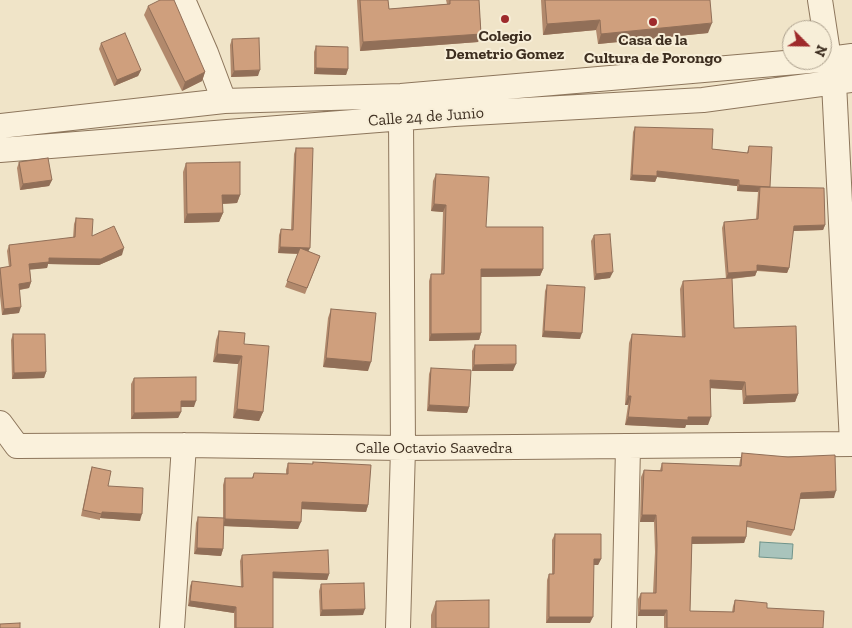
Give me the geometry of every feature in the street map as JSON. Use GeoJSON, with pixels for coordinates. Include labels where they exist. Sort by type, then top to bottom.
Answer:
{"type":"FeatureCollection","features":[{"type":"Feature","properties":{"kind":"street"},"geometry":{"type":"LineString","coordinates":[[183,0],[206,52],[224,101]]}},
{"type":"Feature","properties":{"kind":"street"},"geometry":{"type":"LineString","coordinates":[[820,0],[821,20]]}},
{"type":"Feature","properties":{"kind":"street","name":"Calle 24 de Junio"},"geometry":{"type":"LineString","coordinates":[[832,59],[852,56]]}},
{"type":"Feature","properties":{"kind":"street","name":"Calle 24 de Junio"},"geometry":{"type":"LineString","coordinates":[[0,126],[224,101],[401,96],[782,63]]}},
{"type":"Feature","properties":{"kind":"street"},"geometry":{"type":"LineString","coordinates":[[832,70],[843,82],[852,444]]}},
{"type":"Feature","properties":{"kind":"street","name":"Calle 24 de Junio"},"geometry":{"type":"LineString","coordinates":[[0,150],[401,119],[703,100],[843,82]]}},
{"type":"Feature","properties":{"kind":"street"},"geometry":{"type":"LineString","coordinates":[[398,628],[403,448],[401,119]]}},
{"type":"Feature","properties":{"kind":"street","name":"Calle Octavio Saavedra"},"geometry":{"type":"LineString","coordinates":[[0,423],[16,446],[184,445],[403,448],[852,444]]}},
{"type":"Feature","properties":{"kind":"street"},"geometry":{"type":"LineString","coordinates":[[172,628],[184,445]]}},
{"type":"Feature","properties":{"kind":"street"},"geometry":{"type":"LineString","coordinates":[[624,628],[628,447]]}},
{"type":"Feature","properties":{"kind":"water"},"geometry":{"type":"Polygon","coordinates":[[[760,542],[793,544],[792,559],[759,557],[760,542]]]}},
{"type":"Feature","properties":{"kind":"building"},"geometry":{"type":"Polygon","coordinates":[[[160,0],[174,0],[205,72],[185,82],[148,6],[160,0]]]}},
{"type":"Feature","properties":{"kind":"building"},"geometry":{"type":"Polygon","coordinates":[[[360,0],[388,0],[389,9],[450,4],[450,0],[479,0],[481,34],[363,42],[360,0]]]}},
{"type":"Feature","properties":{"kind":"building"},"geometry":{"type":"Polygon","coordinates":[[[545,0],[710,0],[712,23],[601,34],[600,20],[547,24],[545,0]]]}},
{"type":"Feature","properties":{"kind":"building"},"geometry":{"type":"Polygon","coordinates":[[[125,33],[141,70],[117,80],[101,43],[125,33]]]}},
{"type":"Feature","properties":{"kind":"building"},"geometry":{"type":"Polygon","coordinates":[[[259,38],[260,70],[234,71],[232,39],[259,38]]]}},
{"type":"Feature","properties":{"kind":"building"},"geometry":{"type":"Polygon","coordinates":[[[316,46],[348,47],[348,69],[316,68],[316,46]]]}},
{"type":"Feature","properties":{"kind":"building"},"geometry":{"type":"Polygon","coordinates":[[[635,127],[713,129],[712,149],[748,153],[749,146],[772,147],[770,187],[739,185],[739,180],[657,171],[657,176],[632,175],[635,127]]]}},
{"type":"Feature","properties":{"kind":"building"},"geometry":{"type":"Polygon","coordinates":[[[296,148],[313,148],[310,248],[280,247],[281,229],[293,230],[296,148]]]}},
{"type":"Feature","properties":{"kind":"building"},"geometry":{"type":"Polygon","coordinates":[[[48,158],[52,180],[23,184],[19,162],[48,158]]]}},
{"type":"Feature","properties":{"kind":"building"},"geometry":{"type":"Polygon","coordinates":[[[240,162],[240,195],[222,195],[223,213],[187,214],[186,163],[240,162]]]}},
{"type":"Feature","properties":{"kind":"building"},"geometry":{"type":"Polygon","coordinates":[[[436,174],[489,177],[486,227],[543,227],[543,269],[481,269],[481,333],[431,334],[431,274],[444,274],[446,205],[434,204],[436,174]]]}},
{"type":"Feature","properties":{"kind":"building"},"geometry":{"type":"Polygon","coordinates":[[[760,187],[824,188],[825,225],[794,226],[789,268],[757,265],[757,271],[728,273],[724,222],[758,219],[760,187]]]}},
{"type":"Feature","properties":{"kind":"building"},"geometry":{"type":"Polygon","coordinates":[[[76,218],[93,219],[92,236],[114,226],[124,248],[101,259],[49,258],[49,262],[29,264],[31,282],[19,284],[21,307],[4,309],[0,268],[11,266],[9,245],[75,237],[76,218]]]}},
{"type":"Feature","properties":{"kind":"building"},"geometry":{"type":"Polygon","coordinates":[[[610,234],[613,272],[596,274],[594,235],[610,234]]]}},
{"type":"Feature","properties":{"kind":"building"},"geometry":{"type":"Polygon","coordinates":[[[300,248],[320,256],[307,288],[287,281],[300,248]]]}},
{"type":"Feature","properties":{"kind":"building"},"geometry":{"type":"Polygon","coordinates":[[[732,278],[734,328],[796,326],[798,394],[746,396],[745,382],[710,380],[711,417],[688,417],[688,420],[628,417],[631,396],[628,396],[632,334],[685,337],[683,281],[732,278]]]}},
{"type":"Feature","properties":{"kind":"building"},"geometry":{"type":"Polygon","coordinates":[[[547,285],[585,287],[582,333],[544,331],[547,285]]]}},
{"type":"Feature","properties":{"kind":"building"},"geometry":{"type":"Polygon","coordinates":[[[331,309],[376,313],[371,362],[326,358],[331,309]]]}},
{"type":"Feature","properties":{"kind":"building"},"geometry":{"type":"Polygon","coordinates":[[[219,331],[245,333],[244,344],[269,346],[263,412],[237,409],[242,356],[217,354],[219,331]]]}},
{"type":"Feature","properties":{"kind":"building"},"geometry":{"type":"Polygon","coordinates":[[[13,334],[45,334],[46,372],[14,373],[13,334]]]}},
{"type":"Feature","properties":{"kind":"building"},"geometry":{"type":"Polygon","coordinates":[[[475,345],[516,345],[516,364],[474,365],[475,345]]]}},
{"type":"Feature","properties":{"kind":"building"},"geometry":{"type":"Polygon","coordinates":[[[431,368],[471,370],[469,407],[429,405],[431,368]]]}},
{"type":"Feature","properties":{"kind":"building"},"geometry":{"type":"Polygon","coordinates":[[[196,377],[196,401],[181,401],[181,412],[134,413],[134,378],[196,377]]]}},
{"type":"Feature","properties":{"kind":"building"},"geometry":{"type":"Polygon","coordinates":[[[742,453],[788,457],[835,455],[836,491],[801,493],[794,530],[747,521],[746,537],[692,537],[690,611],[734,612],[735,600],[767,603],[767,608],[824,611],[823,628],[667,628],[667,610],[640,610],[641,593],[656,593],[656,515],[642,515],[644,470],[662,471],[662,463],[741,466],[742,453]]]}},
{"type":"Feature","properties":{"kind":"building"},"geometry":{"type":"Polygon","coordinates":[[[313,462],[371,465],[368,505],[302,502],[301,522],[225,519],[225,478],[253,478],[254,473],[288,474],[288,463],[313,464],[313,462]]]}},
{"type":"Feature","properties":{"kind":"building"},"geometry":{"type":"Polygon","coordinates":[[[92,467],[111,471],[108,486],[143,488],[142,514],[102,512],[102,514],[83,510],[92,467]]]}},
{"type":"Feature","properties":{"kind":"building"},"geometry":{"type":"Polygon","coordinates":[[[198,517],[224,518],[223,549],[197,548],[198,517]]]}},
{"type":"Feature","properties":{"kind":"building"},"geometry":{"type":"Polygon","coordinates":[[[555,534],[601,534],[601,559],[594,559],[593,617],[549,617],[549,574],[554,574],[555,534]]]}},
{"type":"Feature","properties":{"kind":"building"},"geometry":{"type":"Polygon","coordinates":[[[328,550],[329,574],[273,572],[273,628],[236,628],[236,607],[190,601],[192,581],[243,587],[242,555],[328,550]]]}},
{"type":"Feature","properties":{"kind":"building"},"geometry":{"type":"Polygon","coordinates":[[[364,583],[365,609],[322,610],[321,584],[364,583]]]}},
{"type":"Feature","properties":{"kind":"building"},"geometry":{"type":"Polygon","coordinates":[[[489,600],[489,628],[436,628],[436,601],[489,600]]]}},
{"type":"Feature","properties":{"kind":"building"},"geometry":{"type":"Polygon","coordinates":[[[20,623],[20,628],[0,628],[0,624],[20,623]]]}},
{"type":"Feature","properties":{"kind":"place","name":"Colegio Demetrio Gomez"},"geometry":{"type":"Point","coordinates":[505,19]}},
{"type":"Feature","properties":{"kind":"place","name":"Casa de la Cultura de Porongo"},"geometry":{"type":"Point","coordinates":[653,22]}}]}
